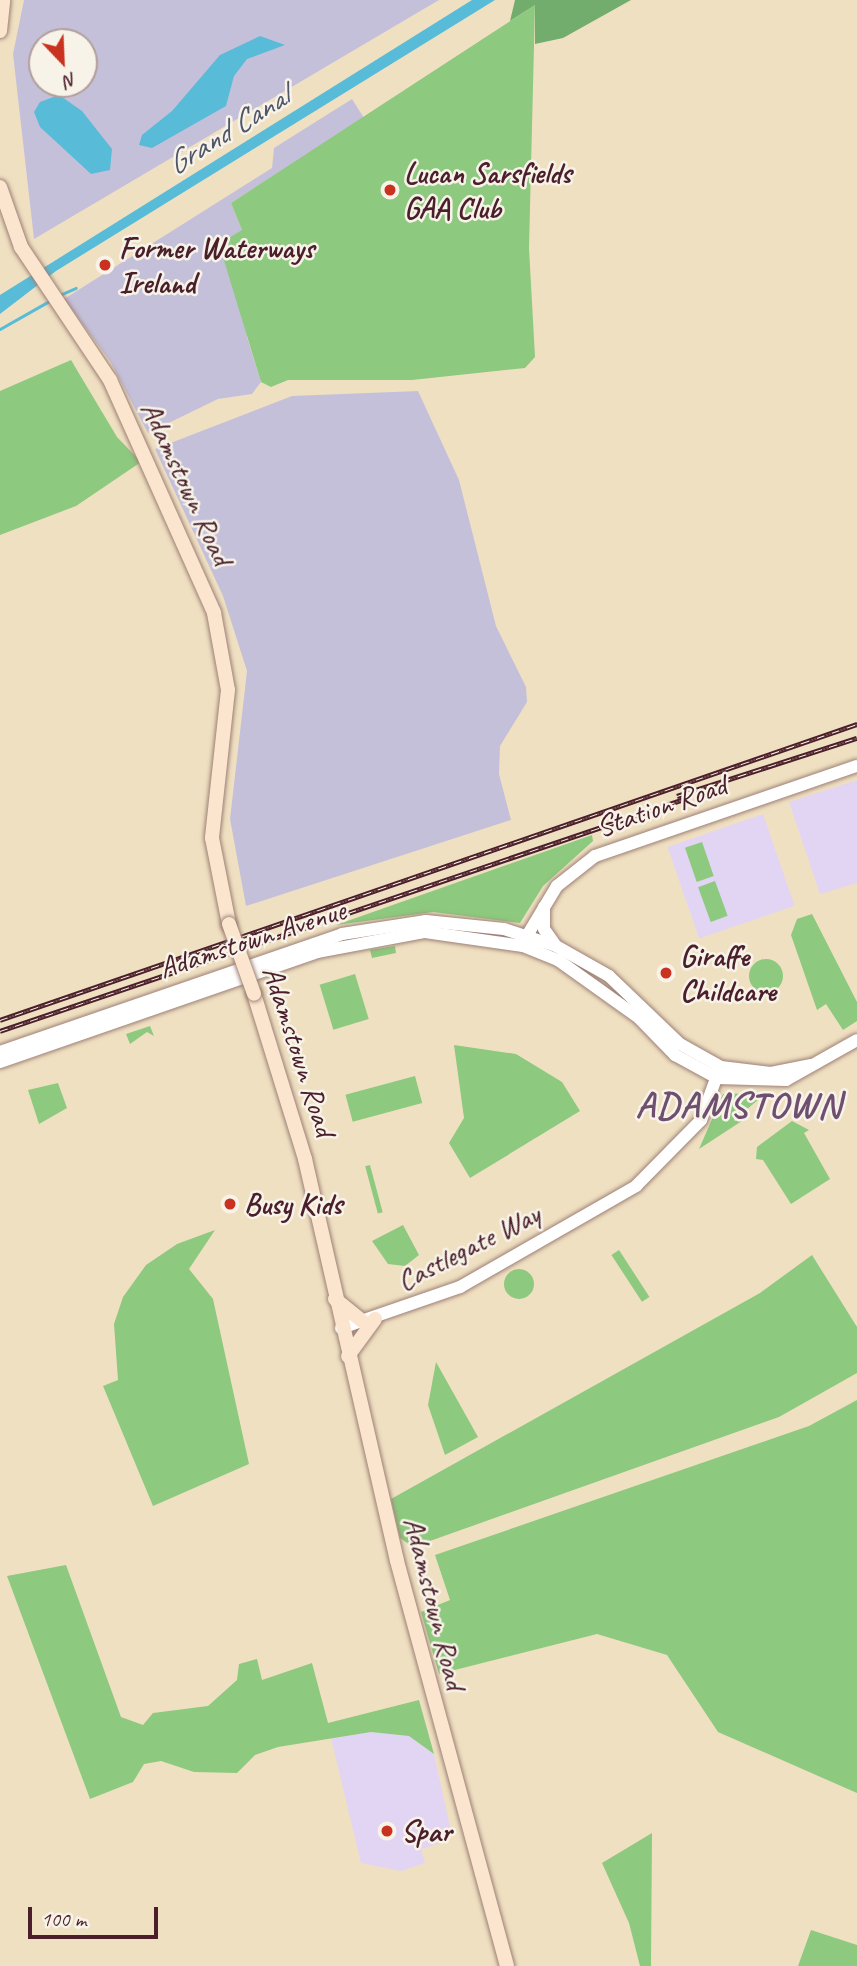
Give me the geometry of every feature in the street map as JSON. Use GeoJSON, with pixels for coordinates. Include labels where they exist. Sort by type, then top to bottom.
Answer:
{"type":"FeatureCollection","features":[{"type":"Feature","properties":{"kind":"main road"},"geometry":{"type":"LineString","coordinates":[[0,31],[3,0]]}},
{"type":"Feature","properties":{"kind":"main road","name":"Adamstown Road"},"geometry":{"type":"LineString","coordinates":[[0,187],[36,271],[110,380],[214,613],[228,690],[212,838],[229,924],[254,994],[305,1159],[341,1328],[426,1676],[507,1966]]}},
{"type":"Feature","properties":{"kind":"main road"},"geometry":{"type":"LineString","coordinates":[[335,1299],[369,1320],[348,1356]]}},
{"type":"Feature","properties":{"kind":"street","name":"Station Road"},"geometry":{"type":"LineString","coordinates":[[525,940],[545,904],[596,856],[857,766]]}},
{"type":"Feature","properties":{"kind":"street"},"geometry":{"type":"LineString","coordinates":[[545,904],[542,920],[556,946]]}},
{"type":"Feature","properties":{"kind":"street","name":"Adamstown Avenue"},"geometry":{"type":"LineString","coordinates":[[0,1052],[360,929],[454,922],[556,946],[609,976],[680,1044],[719,1072]]}},
{"type":"Feature","properties":{"kind":"street","name":"Adamstown Avenue"},"geometry":{"type":"LineString","coordinates":[[0,1062],[372,937],[433,933],[525,940],[585,976],[695,1068],[712,1094]]}},
{"type":"Feature","properties":{"kind":"street","name":"Adamstown Avenue"},"geometry":{"type":"LineString","coordinates":[[695,1068],[719,1072],[771,1073],[818,1063],[857,1040]]}},
{"type":"Feature","properties":{"kind":"street","name":"Castlegate Way"},"geometry":{"type":"LineString","coordinates":[[341,1328],[460,1287],[640,1179],[682,1146],[712,1094],[719,1072]]}},
{"type":"Feature","properties":{"kind":"shaded area"},"geometry":{"type":"Polygon","coordinates":[[[24,0],[439,0],[34,239],[13,54],[24,0]]]}},
{"type":"Feature","properties":{"kind":"shaded area"},"geometry":{"type":"Polygon","coordinates":[[[352,99],[364,118],[231,203],[242,230],[247,337],[261,382],[252,394],[218,399],[148,433],[110,361],[64,299],[272,168],[274,148],[352,99]]]}},
{"type":"Feature","properties":{"kind":"shaded area"},"geometry":{"type":"Polygon","coordinates":[[[418,391],[459,480],[496,626],[526,687],[527,702],[500,746],[499,774],[511,820],[246,906],[230,819],[247,671],[223,596],[155,449],[292,396],[418,391]]]}},
{"type":"Feature","properties":{"kind":"shaded area"},"geometry":{"type":"Polygon","coordinates":[[[857,780],[857,883],[820,894],[789,802],[857,780]]]}},
{"type":"Feature","properties":{"kind":"shaded area"},"geometry":{"type":"Polygon","coordinates":[[[763,814],[795,906],[699,939],[668,847],[763,814]]]}},
{"type":"Feature","properties":{"kind":"shaded area"},"geometry":{"type":"Polygon","coordinates":[[[372,1732],[409,1736],[434,1754],[450,1827],[444,1842],[421,1849],[425,1863],[401,1871],[361,1863],[331,1738],[372,1732]]]}},
{"type":"Feature","properties":{"kind":"green space"},"geometry":{"type":"Polygon","coordinates":[[[515,0],[631,0],[563,38],[535,44],[535,5],[510,21],[515,0]]]}},
{"type":"Feature","properties":{"kind":"green space","name":"Lucan Sarsfields GAA Club"},"geometry":{"type":"Polygon","coordinates":[[[535,5],[529,248],[535,357],[525,368],[412,380],[288,380],[271,387],[261,382],[219,244],[242,230],[231,203],[535,5]]]}},
{"type":"Feature","properties":{"kind":"green space"},"geometry":{"type":"Polygon","coordinates":[[[71,360],[117,437],[141,462],[76,506],[0,535],[0,391],[71,360]]]}},
{"type":"Feature","properties":{"kind":"green space"},"geometry":{"type":"Polygon","coordinates":[[[592,835],[593,841],[543,886],[520,923],[433,912],[336,925],[592,835]]]}},
{"type":"Feature","properties":{"kind":"green space"},"geometry":{"type":"Polygon","coordinates":[[[702,842],[714,876],[697,882],[685,848],[702,842]]]}},
{"type":"Feature","properties":{"kind":"green space"},"geometry":{"type":"Polygon","coordinates":[[[715,881],[728,916],[711,922],[698,887],[715,881]]]}},
{"type":"Feature","properties":{"kind":"green space"},"geometry":{"type":"Polygon","coordinates":[[[812,914],[857,1002],[857,1021],[843,1030],[826,1004],[817,1010],[791,935],[797,919],[812,914]]]}},
{"type":"Feature","properties":{"kind":"green space"},"geometry":{"type":"Polygon","coordinates":[[[395,946],[396,953],[372,958],[370,950],[395,946]]]}},
{"type":"Feature","properties":{"kind":"green space"},"geometry":{"type":"Polygon","coordinates":[[[766,959],[778,964],[783,976],[778,988],[766,993],[754,988],[749,976],[754,964],[766,959]]]}},
{"type":"Feature","properties":{"kind":"green space"},"geometry":{"type":"Polygon","coordinates":[[[355,974],[369,1019],[333,1030],[320,985],[355,974]]]}},
{"type":"Feature","properties":{"kind":"green space"},"geometry":{"type":"Polygon","coordinates":[[[150,1026],[154,1036],[147,1032],[130,1044],[126,1034],[150,1026]]]}},
{"type":"Feature","properties":{"kind":"green space"},"geometry":{"type":"Polygon","coordinates":[[[454,1045],[516,1054],[562,1082],[580,1111],[470,1178],[449,1143],[464,1118],[454,1045]]]}},
{"type":"Feature","properties":{"kind":"green space"},"geometry":{"type":"Polygon","coordinates":[[[415,1076],[422,1103],[353,1122],[345,1095],[415,1076]]]}},
{"type":"Feature","properties":{"kind":"green space"},"geometry":{"type":"Polygon","coordinates":[[[58,1083],[67,1108],[39,1124],[28,1090],[58,1083]]]}},
{"type":"Feature","properties":{"kind":"green space"},"geometry":{"type":"Polygon","coordinates":[[[766,1093],[745,1111],[748,1117],[699,1149],[723,1094],[766,1093]]]}},
{"type":"Feature","properties":{"kind":"green space"},"geometry":{"type":"Polygon","coordinates":[[[792,1121],[809,1130],[804,1133],[830,1179],[791,1204],[763,1160],[756,1159],[757,1147],[792,1121]]]}},
{"type":"Feature","properties":{"kind":"green space"},"geometry":{"type":"Polygon","coordinates":[[[370,1165],[383,1212],[378,1214],[365,1166],[370,1165]]]}},
{"type":"Feature","properties":{"kind":"green space"},"geometry":{"type":"Polygon","coordinates":[[[403,1225],[419,1255],[405,1266],[388,1264],[372,1241],[403,1225]]]}},
{"type":"Feature","properties":{"kind":"green space"},"geometry":{"type":"Polygon","coordinates":[[[215,1230],[189,1269],[213,1299],[249,1464],[153,1506],[103,1386],[118,1380],[114,1324],[123,1297],[146,1265],[177,1244],[215,1230]]]}},
{"type":"Feature","properties":{"kind":"green space"},"geometry":{"type":"Polygon","coordinates":[[[619,1250],[649,1297],[642,1302],[611,1255],[619,1250]]]}},
{"type":"Feature","properties":{"kind":"green space"},"geometry":{"type":"Polygon","coordinates":[[[812,1255],[857,1327],[857,1373],[779,1417],[413,1547],[400,1538],[391,1499],[760,1293],[812,1255]]]}},
{"type":"Feature","properties":{"kind":"green space"},"geometry":{"type":"Polygon","coordinates":[[[519,1269],[525,1270],[533,1278],[533,1290],[525,1298],[519,1299],[513,1298],[505,1290],[504,1284],[505,1278],[513,1270],[519,1269]]]}},
{"type":"Feature","properties":{"kind":"green space"},"geometry":{"type":"Polygon","coordinates":[[[436,1362],[478,1437],[445,1455],[428,1405],[436,1362]]]}},
{"type":"Feature","properties":{"kind":"green space"},"geometry":{"type":"Polygon","coordinates":[[[857,1400],[857,1793],[718,1732],[667,1655],[597,1634],[439,1674],[421,1612],[450,1600],[435,1555],[809,1426],[857,1400]]]}},
{"type":"Feature","properties":{"kind":"green space"},"geometry":{"type":"Polygon","coordinates":[[[66,1565],[121,1717],[143,1725],[153,1713],[208,1706],[237,1680],[239,1664],[257,1659],[262,1680],[312,1663],[328,1723],[419,1700],[434,1754],[409,1736],[371,1732],[278,1747],[255,1755],[237,1773],[194,1772],[161,1761],[144,1764],[133,1782],[90,1799],[7,1576],[66,1565]]]}},
{"type":"Feature","properties":{"kind":"green space"},"geometry":{"type":"Polygon","coordinates":[[[652,1833],[651,1966],[640,1966],[629,1923],[602,1863],[652,1833]]]}},
{"type":"Feature","properties":{"kind":"green space"},"geometry":{"type":"Polygon","coordinates":[[[811,1930],[857,1945],[857,1966],[798,1966],[811,1930]]]}},
{"type":"Feature","properties":{"kind":"water"},"geometry":{"type":"Polygon","coordinates":[[[472,0],[495,0],[56,271],[0,314],[0,295],[472,0]]]}},
{"type":"Feature","properties":{"kind":"water"},"geometry":{"type":"Polygon","coordinates":[[[260,36],[285,45],[247,59],[234,76],[226,106],[152,148],[139,145],[142,135],[172,111],[220,55],[260,36]]]}},
{"type":"Feature","properties":{"kind":"water"},"geometry":{"type":"Polygon","coordinates":[[[51,98],[63,98],[82,111],[112,149],[110,170],[91,174],[40,127],[34,112],[40,102],[51,98]]]}},
{"type":"Feature","properties":{"kind":"waterway"},"geometry":{"type":"LineString","coordinates":[[60,295],[76,288]]}},
{"type":"Feature","properties":{"kind":"waterway"},"geometry":{"type":"LineString","coordinates":[[0,329],[51,300]]}},
{"type":"Feature","properties":{"kind":"railway"},"geometry":{"type":"LineString","coordinates":[[0,1020],[857,724]]}},
{"type":"Feature","properties":{"kind":"railway"},"geometry":{"type":"LineString","coordinates":[[677,796],[857,738]]}},
{"type":"Feature","properties":{"kind":"railway"},"geometry":{"type":"LineString","coordinates":[[0,1031],[687,798]]}},
{"type":"Feature","properties":{"kind":"place","name":"Lucan Sarsfields GAA Club"},"geometry":{"type":"Point","coordinates":[390,190]}},
{"type":"Feature","properties":{"kind":"place","name":"Former Waterways Ireland"},"geometry":{"type":"Point","coordinates":[105,265]}},
{"type":"Feature","properties":{"kind":"place","name":"Giraffe Childcare"},"geometry":{"type":"Point","coordinates":[666,973]}},
{"type":"Feature","properties":{"kind":"place","name":"Busy Kids"},"geometry":{"type":"Point","coordinates":[230,1204]}},
{"type":"Feature","properties":{"kind":"place","name":"Spar"},"geometry":{"type":"Point","coordinates":[387,1831]}},
{"type":"Feature","properties":{"kind":"district","name":"ADAMSTOWN"},"geometry":{"type":"Point","coordinates":[739,1105]}},
{"type":"Feature","properties":{"kind":"water label","name":"Grand Canal"},"geometry":{"type":"Point","coordinates":[228,131]}}]}
